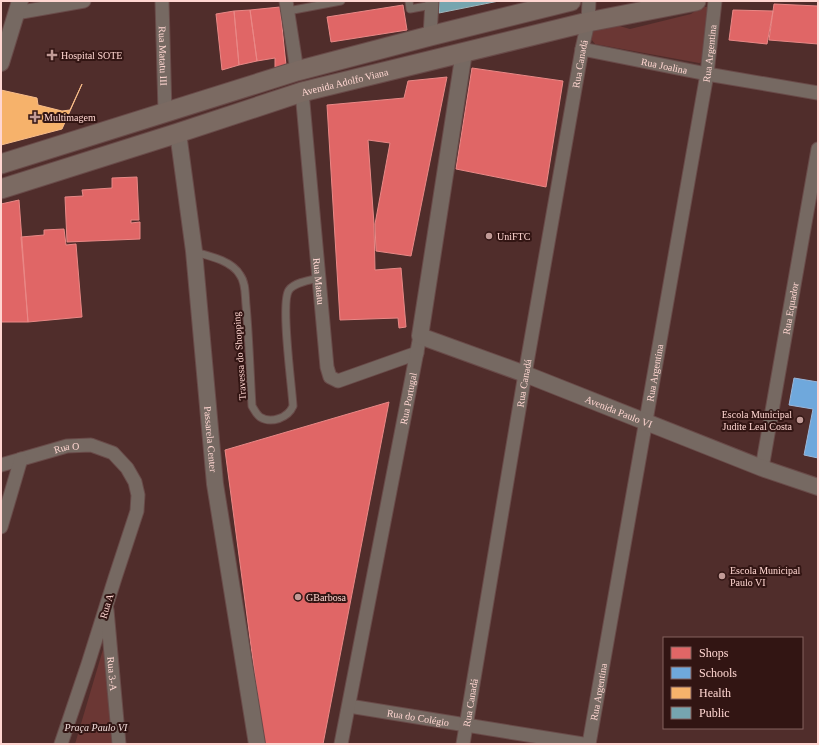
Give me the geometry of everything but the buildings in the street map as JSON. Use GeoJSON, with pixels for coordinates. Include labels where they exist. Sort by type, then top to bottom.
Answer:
{"type":"FeatureCollection","features":[{"type":"Feature","properties":{"kind":"main road"},"geometry":{"type":"LineString","coordinates":[[1,164],[298,71],[571,1]]}},
{"type":"Feature","properties":{"kind":"main road","name":"Avenida Adolfo Viana"},"geometry":{"type":"LineString","coordinates":[[1,188],[178,133],[302,92],[588,22],[696,1]]}},
{"type":"Feature","properties":{"kind":"street"},"geometry":{"type":"LineString","coordinates":[[1,63],[18,7],[84,1]]}},
{"type":"Feature","properties":{"kind":"street","name":"Rua Matatu III"},"geometry":{"type":"LineString","coordinates":[[162,1],[165,112]]}},
{"type":"Feature","properties":{"kind":"street","name":"Rua Canadá"},"geometry":{"type":"LineString","coordinates":[[463,744],[525,374],[582,48],[588,22],[589,1]]}},
{"type":"Feature","properties":{"kind":"street","name":"Rua Argentina"},"geometry":{"type":"LineString","coordinates":[[589,744],[707,74],[715,1]]}},
{"type":"Feature","properties":{"kind":"street"},"geometry":{"type":"LineString","coordinates":[[430,36],[432,3]]}},
{"type":"Feature","properties":{"kind":"street"},"geometry":{"type":"LineString","coordinates":[[287,6],[298,71]]}},
{"type":"Feature","properties":{"kind":"street","name":"Rua Joalina"},"geometry":{"type":"LineString","coordinates":[[582,48],[707,74],[818,93]]}},
{"type":"Feature","properties":{"kind":"street","name":"Rua Portugal"},"geometry":{"type":"LineString","coordinates":[[341,744],[420,336],[464,52]]}},
{"type":"Feature","properties":{"kind":"street","name":"Rua Matatu"},"geometry":{"type":"LineString","coordinates":[[302,92],[330,377],[338,381],[416,353]]}},
{"type":"Feature","properties":{"kind":"street","name":"Passarela Center"},"geometry":{"type":"LineString","coordinates":[[178,133],[194,251],[215,484],[257,744]]}},
{"type":"Feature","properties":{"kind":"street","name":"Rua Equador"},"geometry":{"type":"LineString","coordinates":[[762,468],[818,149]]}},
{"type":"Feature","properties":{"kind":"street","name":"Avenida Paulo VI"},"geometry":{"type":"LineString","coordinates":[[420,336],[525,374],[762,468],[818,487]]}},
{"type":"Feature","properties":{"kind":"street","name":"Rua O"},"geometry":{"type":"LineString","coordinates":[[1,465],[67,446],[91,445],[113,453],[127,468]]}},
{"type":"Feature","properties":{"kind":"street"},"geometry":{"type":"LineString","coordinates":[[1,527],[21,459]]}},
{"type":"Feature","properties":{"kind":"street","name":"Rua A"},"geometry":{"type":"LineString","coordinates":[[61,744],[137,511],[138,495],[135,482],[127,468]]}},
{"type":"Feature","properties":{"kind":"street","name":"Rua 3-A"},"geometry":{"type":"LineString","coordinates":[[107,604],[119,744]]}},
{"type":"Feature","properties":{"kind":"street","name":"Rua do Colégio"},"geometry":{"type":"LineString","coordinates":[[348,706],[583,744]]}},
{"type":"Feature","properties":{"kind":"lane"},"geometry":{"type":"LineString","coordinates":[[287,6],[341,1]]}},
{"type":"Feature","properties":{"kind":"lane"},"geometry":{"type":"LineString","coordinates":[[409,1],[410,9],[432,3]]}},
{"type":"Feature","properties":{"kind":"lane","name":"Travessa do Shopping"},"geometry":{"type":"LineString","coordinates":[[194,251],[226,263],[241,275],[244,285],[247,313],[252,406],[261,418],[268,419],[284,417],[290,412],[293,406],[285,314],[286,298],[290,289],[299,283],[320,278]]}},
{"type":"Feature","properties":{"kind":"green space"},"geometry":{"type":"Polygon","coordinates":[[[701,7],[711,7],[703,62],[699,63],[595,44],[591,39],[592,32],[596,29],[616,25],[630,29],[691,14],[701,7]]]}},
{"type":"Feature","properties":{"kind":"green space","name":"Praça Paulo VI"},"geometry":{"type":"Polygon","coordinates":[[[104,646],[114,744],[75,744],[104,646]]]}},
{"type":"Feature","properties":{"kind":"place","name":"Hospital SOTE"},"geometry":{"type":"Point","coordinates":[52,55]}},
{"type":"Feature","properties":{"kind":"place","name":"Multimagem"},"geometry":{"type":"Point","coordinates":[35,117]}},
{"type":"Feature","properties":{"kind":"place","name":"UniFTC"},"geometry":{"type":"Point","coordinates":[489,236]}},
{"type":"Feature","properties":{"kind":"place","name":"Escola Municipal Judite Leal Costa"},"geometry":{"type":"Point","coordinates":[800,420]}},
{"type":"Feature","properties":{"kind":"place","name":"Escola Municipal Paulo VI"},"geometry":{"type":"Point","coordinates":[722,576]}},
{"type":"Feature","properties":{"kind":"place","name":"GBarbosa"},"geometry":{"type":"Point","coordinates":[298,597]}}]}
